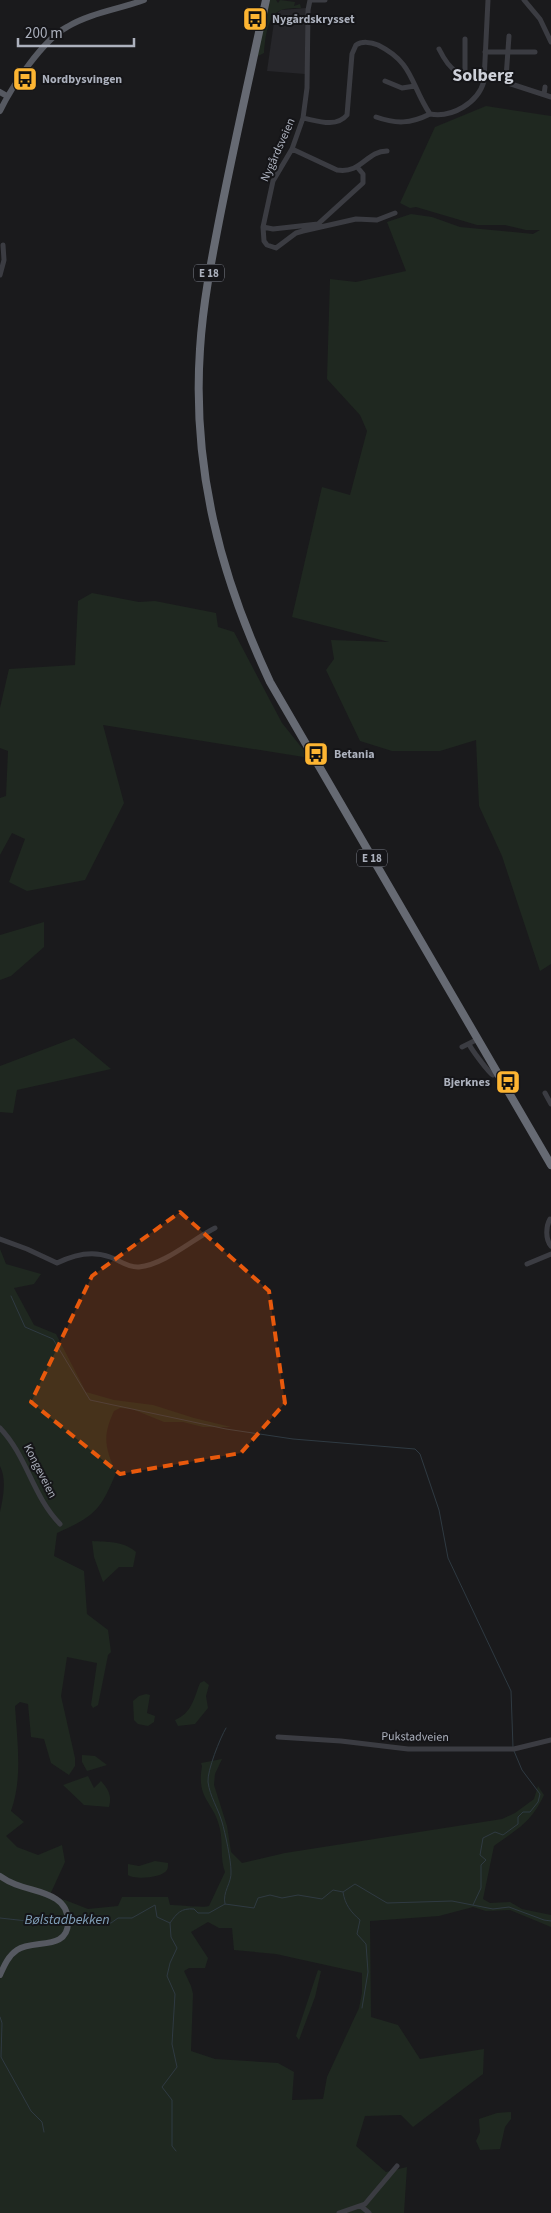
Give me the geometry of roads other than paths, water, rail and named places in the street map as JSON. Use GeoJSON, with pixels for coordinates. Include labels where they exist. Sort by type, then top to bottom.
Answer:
{"type":"FeatureCollection","features":[{"type":"Feature","properties":{"kind":"highway","name":"E 18"},"geometry":{"type":"LineString","coordinates":[[264,0],[210,270],[201,330],[199,379],[201,437],[214,529],[246,632],[270,682],[551,1165]]}},
{"type":"Feature","properties":{"kind":"main road"},"geometry":{"type":"LineString","coordinates":[[0,111],[7,96],[34,59],[64,29],[78,21],[144,0]]}},
{"type":"Feature","properties":{"kind":"main road"},"geometry":{"type":"LineString","coordinates":[[0,92],[7,96]]}},
{"type":"Feature","properties":{"kind":"main road"},"geometry":{"type":"LineString","coordinates":[[0,1876],[20,1887],[54,1898],[63,1905],[68,1917],[68,1926],[65,1934],[56,1942],[30,1945],[17,1950],[8,1960],[0,1975]]}},
{"type":"Feature","properties":{"kind":"street"},"geometry":{"type":"LineString","coordinates":[[310,0],[325,0]]}},
{"type":"Feature","properties":{"kind":"street","name":"Nygårdsveien"},"geometry":{"type":"LineString","coordinates":[[263,228],[273,181],[292,149],[303,118],[308,88],[308,7],[310,0]]}},
{"type":"Feature","properties":{"kind":"street"},"geometry":{"type":"LineString","coordinates":[[376,117],[401,123],[420,119],[430,114],[446,114],[468,104],[480,93],[484,75],[488,0]]}},
{"type":"Feature","properties":{"kind":"street"},"geometry":{"type":"LineString","coordinates":[[524,0],[540,19],[551,42]]}},
{"type":"Feature","properties":{"kind":"street"},"geometry":{"type":"LineString","coordinates":[[508,36],[506,78],[508,83],[551,97]]}},
{"type":"Feature","properties":{"kind":"street"},"geometry":{"type":"LineString","coordinates":[[465,38],[465,75]]}},
{"type":"Feature","properties":{"kind":"street"},"geometry":{"type":"LineString","coordinates":[[303,118],[332,123],[339,121],[347,115],[352,54],[356,45],[364,42],[375,44],[401,59],[430,114]]}},
{"type":"Feature","properties":{"kind":"street"},"geometry":{"type":"LineString","coordinates":[[438,49],[454,72],[465,75],[484,75]]}},
{"type":"Feature","properties":{"kind":"street"},"geometry":{"type":"LineString","coordinates":[[485,52],[535,52]]}},
{"type":"Feature","properties":{"kind":"street"},"geometry":{"type":"LineString","coordinates":[[385,81],[402,88],[415,86]]}},
{"type":"Feature","properties":{"kind":"street"},"geometry":{"type":"LineString","coordinates":[[544,95],[545,87]]}},
{"type":"Feature","properties":{"kind":"street"},"geometry":{"type":"LineString","coordinates":[[292,149],[337,170],[344,171],[358,168],[378,152],[387,151]]}},
{"type":"Feature","properties":{"kind":"street"},"geometry":{"type":"LineString","coordinates":[[358,168],[363,174],[363,183],[318,224],[273,229],[263,228],[264,241],[271,247],[276,248],[296,233],[356,220],[377,220],[395,213]]}},
{"type":"Feature","properties":{"kind":"street"},"geometry":{"type":"LineString","coordinates":[[0,275],[4,260],[2,245]]}},
{"type":"Feature","properties":{"kind":"street"},"geometry":{"type":"LineString","coordinates":[[462,1046],[478,1039]]}},
{"type":"Feature","properties":{"kind":"street"},"geometry":{"type":"LineString","coordinates":[[469,1044],[472,1052],[481,1060],[490,1074],[493,1076],[498,1073]]}},
{"type":"Feature","properties":{"kind":"street"},"geometry":{"type":"LineString","coordinates":[[545,1093],[551,1104]]}},
{"type":"Feature","properties":{"kind":"street"},"geometry":{"type":"LineString","coordinates":[[550,1219],[547,1236],[551,1246]]}},
{"type":"Feature","properties":{"kind":"street"},"geometry":{"type":"LineString","coordinates":[[0,1239],[57,1263],[78,1255],[91,1253],[108,1256],[127,1265],[140,1267],[164,1258],[216,1228]]}},
{"type":"Feature","properties":{"kind":"street"},"geometry":{"type":"LineString","coordinates":[[527,1264],[551,1254]]}},
{"type":"Feature","properties":{"kind":"street","name":"Kongeveien"},"geometry":{"type":"LineString","coordinates":[[0,1428],[15,1446],[40,1496],[52,1516],[60,1524]]}},
{"type":"Feature","properties":{"kind":"street","name":"Pukstadveien"},"geometry":{"type":"LineString","coordinates":[[278,1737],[341,1741],[394,1748],[512,1749],[551,1740]]}},
{"type":"Feature","properties":{"kind":"street"},"geometry":{"type":"LineString","coordinates":[[339,2213],[362,2207],[372,2199],[397,2166]]}},
{"type":"Feature","properties":{"kind":"street"},"geometry":{"type":"LineString","coordinates":[[362,2207],[369,2213]]}},
{"type":"Feature","properties":{"kind":"waterway"},"geometry":{"type":"LineString","coordinates":[[11,1296],[25,1327],[53,1339],[90,1400],[226,1429],[293,1439],[415,1449],[420,1454],[439,1510],[448,1558],[511,1691],[513,1747]]}},
{"type":"Feature","properties":{"kind":"waterway"},"geometry":{"type":"LineString","coordinates":[[225,1904],[225,1895],[231,1875],[230,1860],[222,1822],[210,1793],[208,1777],[217,1747],[226,1728]]}},
{"type":"Feature","properties":{"kind":"waterway"},"geometry":{"type":"LineString","coordinates":[[473,1905],[481,1888],[481,1865],[486,1860],[480,1855],[483,1838],[495,1832],[503,1835],[518,1824],[518,1817],[523,1812],[530,1812],[538,1802],[540,1794],[522,1770],[514,1751]]}},
{"type":"Feature","properties":{"kind":"waterway","name":"Bølstadbekken"},"geometry":{"type":"LineString","coordinates":[[71,1920],[111,1923],[118,1918],[132,1918],[155,1905],[157,1917],[170,1923],[177,1914],[186,1909],[194,1909],[198,1913],[209,1913],[225,1904],[254,1908],[258,1898],[270,1895],[282,1898],[298,1895],[322,1899],[333,1890],[343,1892],[355,1884],[387,1903],[452,1901],[493,1909],[509,1907],[551,1921]]}},
{"type":"Feature","properties":{"kind":"waterway"},"geometry":{"type":"LineString","coordinates":[[343,1892],[349,1908],[360,1920],[357,1934],[366,1944],[368,1972],[362,2008]]}},
{"type":"Feature","properties":{"kind":"waterway","name":"Bølstadbekken"},"geometry":{"type":"LineString","coordinates":[[0,1918],[45,1923],[64,1921]]}},
{"type":"Feature","properties":{"kind":"waterway"},"geometry":{"type":"LineString","coordinates":[[170,1923],[171,1937],[177,1948],[170,1963],[167,1976],[175,1994],[172,2044],[177,2067],[162,2087],[172,2100],[172,2146],[176,2151]]}},
{"type":"Feature","properties":{"kind":"waterway"},"geometry":{"type":"LineString","coordinates":[[0,2017],[2,2023],[1,2057],[31,2111],[42,2122],[44,2132]]}},
{"type":"Feature","properties":{"kind":"place","name":"Nygårdskrysset"},"geometry":{"type":"Point","coordinates":[255,19]}},
{"type":"Feature","properties":{"kind":"place","name":"Nordbysvingen"},"geometry":{"type":"Point","coordinates":[25,79]}},
{"type":"Feature","properties":{"kind":"place","name":"Betania"},"geometry":{"type":"Point","coordinates":[316,754]}},
{"type":"Feature","properties":{"kind":"place","name":"Bjerknes"},"geometry":{"type":"Point","coordinates":[508,1082]}},
{"type":"Feature","properties":{"kind":"district","name":"Solberg"},"geometry":{"type":"Point","coordinates":[483,75]}}]}
